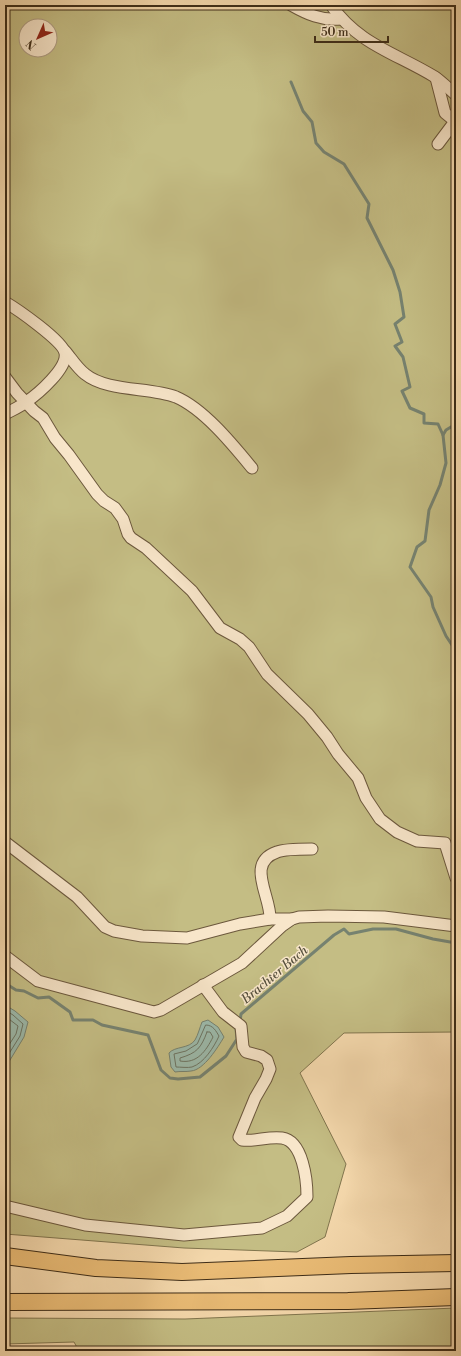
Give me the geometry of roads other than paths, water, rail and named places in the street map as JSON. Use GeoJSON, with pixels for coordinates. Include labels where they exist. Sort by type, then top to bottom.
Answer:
{"type":"FeatureCollection","features":[{"type":"Feature","properties":{"kind":"highway"},"geometry":{"type":"LineString","coordinates":[[5,1256],[96,1268],[182,1272],[351,1265],[456,1263]]}},
{"type":"Feature","properties":{"kind":"highway"},"geometry":{"type":"LineString","coordinates":[[5,1302],[348,1301],[456,1297]]}},
{"type":"Feature","properties":{"kind":"lane"},"geometry":{"type":"LineString","coordinates":[[291,5],[308,14],[320,18],[331,20],[341,19]]}},
{"type":"Feature","properties":{"kind":"lane"},"geometry":{"type":"LineString","coordinates":[[331,5],[341,19],[350,28],[370,43],[436,78],[456,95]]}},
{"type":"Feature","properties":{"kind":"lane"},"geometry":{"type":"LineString","coordinates":[[436,78],[445,113],[456,121],[438,144]]}},
{"type":"Feature","properties":{"kind":"lane"},"geometry":{"type":"LineString","coordinates":[[5,302],[51,336],[85,374],[101,383],[165,394],[178,398],[195,409],[226,437],[252,468]]}},
{"type":"Feature","properties":{"kind":"lane"},"geometry":{"type":"LineString","coordinates":[[5,414],[26,402],[60,370],[65,358],[65,351]]}},
{"type":"Feature","properties":{"kind":"lane"},"geometry":{"type":"LineString","coordinates":[[5,377],[17,393],[43,418],[55,438],[69,455],[96,494],[115,508],[123,519],[128,534],[131,538],[146,548],[192,590],[220,628],[240,639],[249,648],[267,674],[308,714],[358,778],[366,798],[380,819],[397,832],[417,841],[445,843],[456,878]]}},
{"type":"Feature","properties":{"kind":"lane"},"geometry":{"type":"LineString","coordinates":[[5,842],[77,897],[105,927],[114,931],[142,936],[187,938],[240,924],[270,919],[328,916],[384,917],[456,926]]}},
{"type":"Feature","properties":{"kind":"lane"},"geometry":{"type":"LineString","coordinates":[[270,919],[268,900],[260,876],[260,868],[263,862],[277,852],[312,849]]}},
{"type":"Feature","properties":{"kind":"lane"},"geometry":{"type":"LineString","coordinates":[[5,956],[38,981],[148,1011],[161,1010],[242,963],[282,926],[292,919]]}},
{"type":"Feature","properties":{"kind":"lane"},"geometry":{"type":"LineString","coordinates":[[5,1206],[85,1225],[184,1234],[262,1228],[287,1216],[307,1196],[307,1184],[302,1159],[292,1144],[284,1138],[268,1138],[248,1141],[242,1140],[239,1137],[255,1098],[270,1069],[267,1060],[245,1050],[240,1025],[223,1012],[203,985]]}},
{"type":"Feature","properties":{"kind":"water"},"geometry":{"type":"Polygon","coordinates":[[[5,1005],[28,1022],[24,1037],[7,1065],[5,1065],[5,1005]]]}},
{"type":"Feature","properties":{"kind":"water"},"geometry":{"type":"Polygon","coordinates":[[[208,1020],[218,1027],[224,1037],[201,1067],[191,1071],[175,1072],[171,1067],[169,1053],[175,1049],[192,1043],[196,1038],[202,1022],[208,1020]]]}},
{"type":"Feature","properties":{"kind":"waterway"},"geometry":{"type":"LineString","coordinates":[[291,82],[303,111],[312,122],[316,143],[324,152],[344,164],[369,204],[367,218],[393,270],[400,292],[404,317],[395,324],[402,342],[395,346],[403,357],[410,387],[402,391],[410,408],[424,414],[424,423],[438,424],[443,435],[446,463],[440,485],[429,510],[425,541],[417,547],[410,567],[431,597],[433,607],[446,636],[456,651]]}},
{"type":"Feature","properties":{"kind":"waterway"},"geometry":{"type":"LineString","coordinates":[[443,435],[446,430],[456,424]]}},
{"type":"Feature","properties":{"kind":"waterway"},"geometry":{"type":"LineString","coordinates":[[456,658],[454,681],[456,685]]}},
{"type":"Feature","properties":{"kind":"waterway","name":"Brachter Bach"},"geometry":{"type":"LineString","coordinates":[[240,1022],[241,1014],[334,935],[344,929],[349,934],[373,929],[396,929],[433,939],[456,943]]}},
{"type":"Feature","properties":{"kind":"waterway","name":"Brachter Bach"},"geometry":{"type":"LineString","coordinates":[[5,986],[8,985],[16,990],[24,991],[38,998],[49,997],[70,1012],[73,1020],[93,1020],[102,1025],[148,1035],[161,1070],[170,1078],[178,1079],[200,1077],[226,1056],[237,1039],[237,1027]]}}]}
